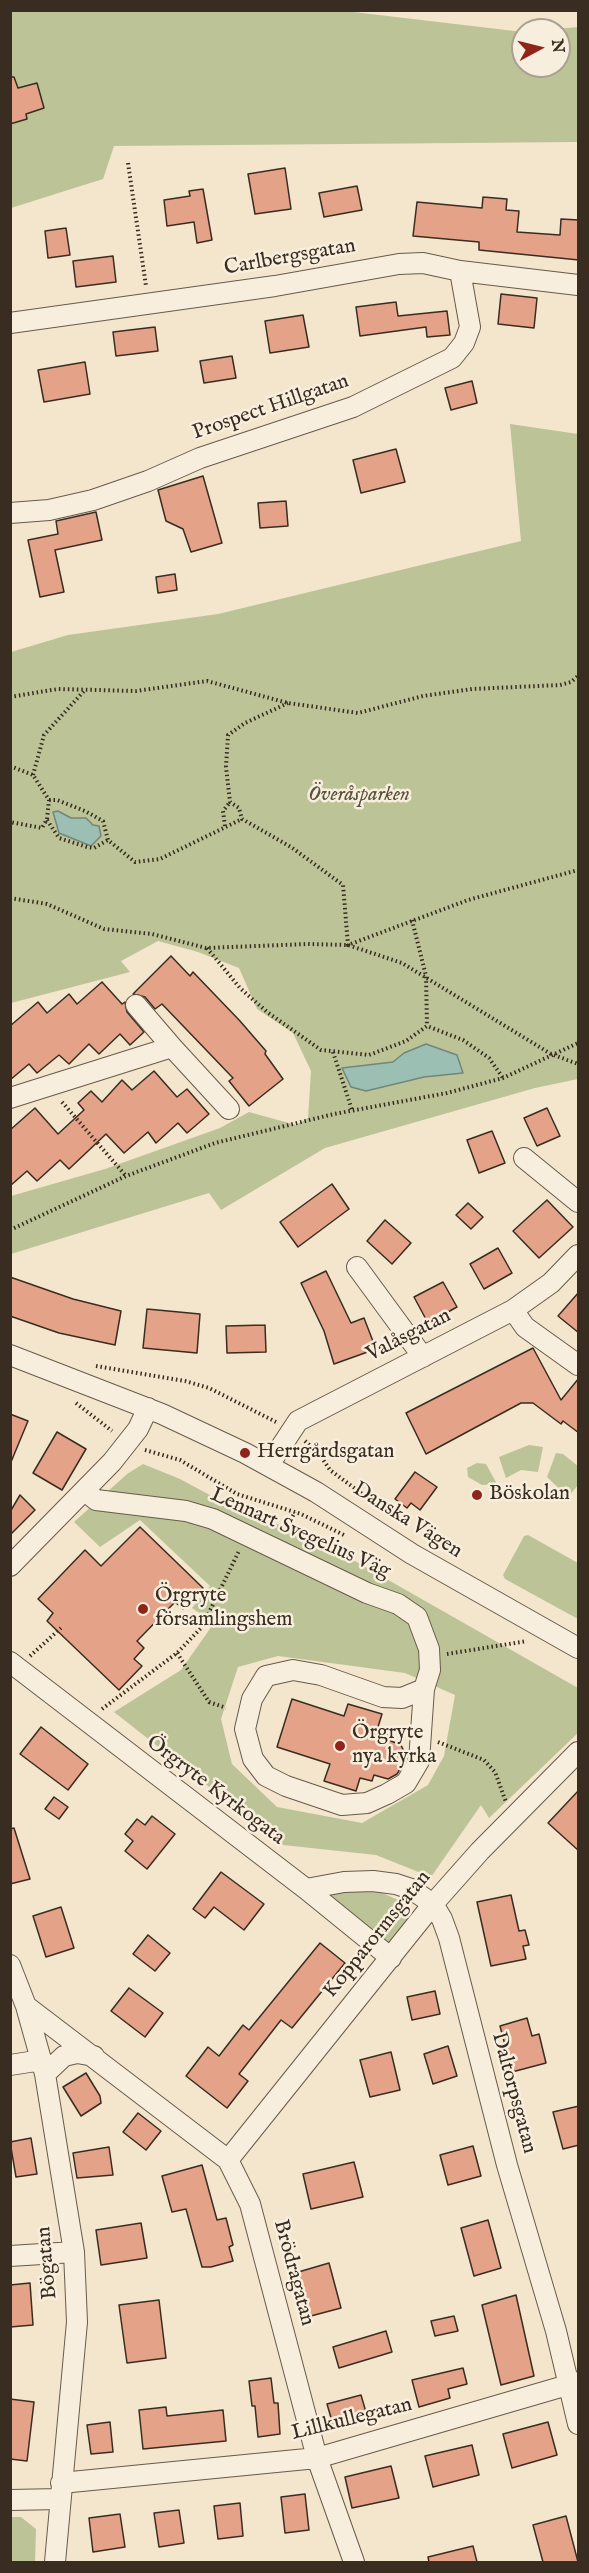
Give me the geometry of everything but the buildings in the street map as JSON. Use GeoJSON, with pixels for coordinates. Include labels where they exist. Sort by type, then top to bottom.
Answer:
{"type":"FeatureCollection","features":[{"type":"Feature","properties":{"kind":"street","name":"Carlbergsgatan"},"geometry":{"type":"LineString","coordinates":[[10,323],[149,305],[399,264],[423,263],[460,271],[579,285]]}},
{"type":"Feature","properties":{"kind":"street","name":"Prospect Hillgatan"},"geometry":{"type":"LineString","coordinates":[[10,513],[49,510],[93,500],[148,481],[245,441],[353,407],[452,358],[464,344],[470,327],[460,271]]}},
{"type":"Feature","properties":{"kind":"street"},"geometry":{"type":"LineString","coordinates":[[136,1005],[229,1109]]}},
{"type":"Feature","properties":{"kind":"street"},"geometry":{"type":"LineString","coordinates":[[10,1098],[172,1047]]}},
{"type":"Feature","properties":{"kind":"street"},"geometry":{"type":"LineString","coordinates":[[524,1158],[579,1202]]}},
{"type":"Feature","properties":{"kind":"street","name":"Valåsgatan"},"geometry":{"type":"LineString","coordinates":[[269,1465],[298,1421],[321,1407],[513,1310],[551,1283],[579,1255]]}},
{"type":"Feature","properties":{"kind":"street"},"geometry":{"type":"LineString","coordinates":[[357,1267],[417,1345],[423,1357]]}},
{"type":"Feature","properties":{"kind":"street"},"geometry":{"type":"LineString","coordinates":[[513,1310],[525,1327],[579,1365]]}},
{"type":"Feature","properties":{"kind":"street","name":"Danska Vägen"},"geometry":{"type":"LineString","coordinates":[[10,1355],[211,1435],[269,1465],[412,1554],[579,1648]]}},
{"type":"Feature","properties":{"kind":"street"},"geometry":{"type":"LineString","coordinates":[[10,1566],[86,1492],[130,1442],[148,1408]]}},
{"type":"Feature","properties":{"kind":"street","name":"Lennart Svegelius Väg"},"geometry":{"type":"LineString","coordinates":[[86,1492],[96,1500],[186,1511],[213,1518],[410,1610],[424,1632],[431,1657],[430,1670],[424,1689],[419,1761],[406,1783],[367,1803],[342,1805],[286,1786],[266,1776],[253,1759],[245,1729],[252,1699],[267,1676],[293,1670],[321,1675],[383,1697],[402,1698],[424,1689]]}},
{"type":"Feature","properties":{"kind":"street","name":"Örgryte Kyrkogata"},"geometry":{"type":"LineString","coordinates":[[14,1665],[88,1721],[124,1752],[306,1889],[391,1958]]}},
{"type":"Feature","properties":{"kind":"street","name":"Kopparormsgatan"},"geometry":{"type":"LineString","coordinates":[[228,2160],[433,1904],[480,1851],[579,1752]]}},
{"type":"Feature","properties":{"kind":"street"},"geometry":{"type":"LineString","coordinates":[[306,1889],[344,1882],[373,1881],[396,1884],[411,1889],[433,1904]]}},
{"type":"Feature","properties":{"kind":"street","name":"Daltorpsgatan"},"geometry":{"type":"LineString","coordinates":[[433,1904],[450,1938],[519,2209],[574,2383],[579,2424]]}},
{"type":"Feature","properties":{"kind":"street","name":"Bögatan"},"geometry":{"type":"LineString","coordinates":[[10,1965],[26,2006],[43,2067],[74,2252],[77,2322],[54,2562]]}},
{"type":"Feature","properties":{"kind":"street","name":"Brödragatan"},"geometry":{"type":"LineString","coordinates":[[26,2006],[95,2056],[228,2160],[250,2204],[317,2458],[354,2562]]}},
{"type":"Feature","properties":{"kind":"street"},"geometry":{"type":"LineString","coordinates":[[10,2066],[43,2067],[64,2056],[77,2053],[95,2056]]}},
{"type":"Feature","properties":{"kind":"street"},"geometry":{"type":"LineString","coordinates":[[10,2256],[74,2252]]}},
{"type":"Feature","properties":{"kind":"street","name":"Lillkullegatan"},"geometry":{"type":"LineString","coordinates":[[10,2500],[60,2491],[317,2458],[574,2383]]}},
{"type":"Feature","properties":{"kind":"path"},"geometry":{"type":"LineString","coordinates":[[128,163],[149,305]]}},
{"type":"Feature","properties":{"kind":"path"},"geometry":{"type":"LineString","coordinates":[[10,697],[58,689],[136,691],[207,681],[288,703],[358,713],[423,696],[472,689],[560,685],[571,682],[579,676]]}},
{"type":"Feature","properties":{"kind":"path"},"geometry":{"type":"LineString","coordinates":[[33,775],[44,735],[85,690]]}},
{"type":"Feature","properties":{"kind":"path"},"geometry":{"type":"LineString","coordinates":[[225,826],[223,811],[230,802],[226,767],[228,735],[245,723],[288,703]]}},
{"type":"Feature","properties":{"kind":"path"},"geometry":{"type":"LineString","coordinates":[[10,765],[33,775],[49,800],[47,819],[42,828],[10,822]]}},
{"type":"Feature","properties":{"kind":"path"},"geometry":{"type":"LineString","coordinates":[[49,800],[57,800],[103,821],[108,840],[135,862],[160,859],[197,844],[225,826],[243,819]]}},
{"type":"Feature","properties":{"kind":"path"},"geometry":{"type":"LineString","coordinates":[[230,802],[239,807],[243,819],[291,847],[343,885],[348,945]]}},
{"type":"Feature","properties":{"kind":"path"},"geometry":{"type":"LineString","coordinates":[[47,819],[59,838],[94,848],[108,840]]}},
{"type":"Feature","properties":{"kind":"path"},"geometry":{"type":"LineString","coordinates":[[348,945],[468,900],[579,870]]}},
{"type":"Feature","properties":{"kind":"path"},"geometry":{"type":"LineString","coordinates":[[10,898],[47,904],[104,929],[152,934],[206,948],[308,944],[348,945],[402,963],[551,1054],[579,1064]]}},
{"type":"Feature","properties":{"kind":"path"},"geometry":{"type":"LineString","coordinates":[[412,920],[426,976],[427,1026]]}},
{"type":"Feature","properties":{"kind":"path"},"geometry":{"type":"LineString","coordinates":[[206,948],[240,988],[267,1012],[321,1050],[369,1055],[406,1041],[427,1026]]}},
{"type":"Feature","properties":{"kind":"path"},"geometry":{"type":"LineString","coordinates":[[427,1026],[471,1046],[489,1058],[503,1078]]}},
{"type":"Feature","properties":{"kind":"path"},"geometry":{"type":"LineString","coordinates":[[10,1230],[126,1176],[226,1140],[352,1110],[447,1093],[503,1078],[579,1043]]}},
{"type":"Feature","properties":{"kind":"path"},"geometry":{"type":"LineString","coordinates":[[333,1052],[352,1110]]}},
{"type":"Feature","properties":{"kind":"path"},"geometry":{"type":"LineString","coordinates":[[47,1086],[126,1176]]}},
{"type":"Feature","properties":{"kind":"path"},"geometry":{"type":"LineString","coordinates":[[86,1363],[108,1369],[185,1381],[209,1388],[291,1431],[320,1455],[330,1470]]}},
{"type":"Feature","properties":{"kind":"path"},"geometry":{"type":"LineString","coordinates":[[71,1399],[106,1427],[150,1453],[180,1460],[237,1494],[301,1514],[348,1537]]}},
{"type":"Feature","properties":{"kind":"path"},"geometry":{"type":"LineString","coordinates":[[88,1721],[177,1653],[202,1627],[246,1534]]}},
{"type":"Feature","properties":{"kind":"path"},"geometry":{"type":"LineString","coordinates":[[14,1665],[60,1628]]}},
{"type":"Feature","properties":{"kind":"path"},"geometry":{"type":"LineString","coordinates":[[431,1657],[525,1643],[530,1639],[521,1634]]}},
{"type":"Feature","properties":{"kind":"path"},"geometry":{"type":"LineString","coordinates":[[177,1653],[209,1702],[226,1708]]}},
{"type":"Feature","properties":{"kind":"path"},"geometry":{"type":"LineString","coordinates":[[421,1735],[484,1760],[495,1772],[502,1798],[518,1814]]}},
{"type":"Feature","properties":{"kind":"green space"},"geometry":{"type":"Polygon","coordinates":[[[10,11],[345,11],[511,31],[511,78],[571,78],[571,28],[578,27],[578,142],[114,146],[103,179],[11,208],[10,11]]]}},
{"type":"Feature","properties":{"kind":"green space","name":"Överåsparken"},"geometry":{"type":"Polygon","coordinates":[[[510,424],[578,434],[578,1079],[535,1088],[325,1148],[221,1210],[209,1193],[11,1254],[11,1196],[105,1169],[220,1128],[249,1112],[296,1125],[308,1118],[311,1071],[293,1033],[257,1009],[239,968],[198,952],[158,941],[121,961],[130,972],[11,1003],[11,652],[68,635],[218,614],[521,541],[510,424]],[[393,1062],[343,1068],[424,1077],[463,1073],[393,1062]]]}},
{"type":"Feature","properties":{"kind":"green space"},"geometry":{"type":"Polygon","coordinates":[[[529,1445],[543,1447],[538,1472],[521,1470],[506,1478],[499,1457],[529,1445]]]}},
{"type":"Feature","properties":{"kind":"green space"},"geometry":{"type":"Polygon","coordinates":[[[556,1453],[563,1454],[578,1466],[578,1485],[568,1497],[547,1477],[556,1453]]]}},
{"type":"Feature","properties":{"kind":"green space"},"geometry":{"type":"Polygon","coordinates":[[[477,1463],[486,1464],[497,1484],[482,1485],[468,1477],[467,1468],[477,1463]]]}},
{"type":"Feature","properties":{"kind":"green space"},"geometry":{"type":"Polygon","coordinates":[[[143,1464],[180,1479],[247,1515],[304,1532],[578,1688],[578,1733],[489,1818],[481,1805],[431,1877],[376,1855],[283,1845],[114,1712],[181,1670],[221,1613],[210,1620],[192,1608],[210,1586],[140,1520],[100,1547],[74,1522],[127,1474],[143,1464]],[[278,1656],[238,1667],[221,1719],[232,1764],[277,1807],[362,1823],[428,1785],[444,1756],[455,1695],[405,1673],[278,1656]]]}},
{"type":"Feature","properties":{"kind":"green space"},"geometry":{"type":"Polygon","coordinates":[[[528,1535],[578,1563],[578,1619],[505,1579],[503,1575],[524,1536],[528,1535]]]}},
{"type":"Feature","properties":{"kind":"green space"},"geometry":{"type":"Polygon","coordinates":[[[380,1892],[405,1903],[408,1911],[408,1925],[391,1946],[328,1897],[330,1893],[380,1892]]]}},
{"type":"Feature","properties":{"kind":"green space"},"geometry":{"type":"Polygon","coordinates":[[[11,2517],[21,2517],[36,2529],[35,2562],[11,2562],[11,2517]]]}},
{"type":"Feature","properties":{"kind":"water"},"geometry":{"type":"Polygon","coordinates":[[[58,811],[71,818],[86,818],[93,825],[99,826],[101,836],[91,846],[59,833],[53,812],[58,811]]]}},
{"type":"Feature","properties":{"kind":"water"},"geometry":{"type":"Polygon","coordinates":[[[426,1044],[457,1055],[463,1073],[424,1077],[366,1091],[351,1087],[342,1068],[393,1062],[404,1053],[426,1044]]]}},
{"type":"Feature","properties":{"kind":"place","name":"Herrgårdsgatan"},"geometry":{"type":"Point","coordinates":[245,1453]}},
{"type":"Feature","properties":{"kind":"place","name":"Böskolan"},"geometry":{"type":"Point","coordinates":[477,1495]}},
{"type":"Feature","properties":{"kind":"place","name":"Örgryte församlingshem"},"geometry":{"type":"Point","coordinates":[143,1609]}},
{"type":"Feature","properties":{"kind":"place","name":"Örgryte nya kyrka"},"geometry":{"type":"Point","coordinates":[340,1746]}}]}
